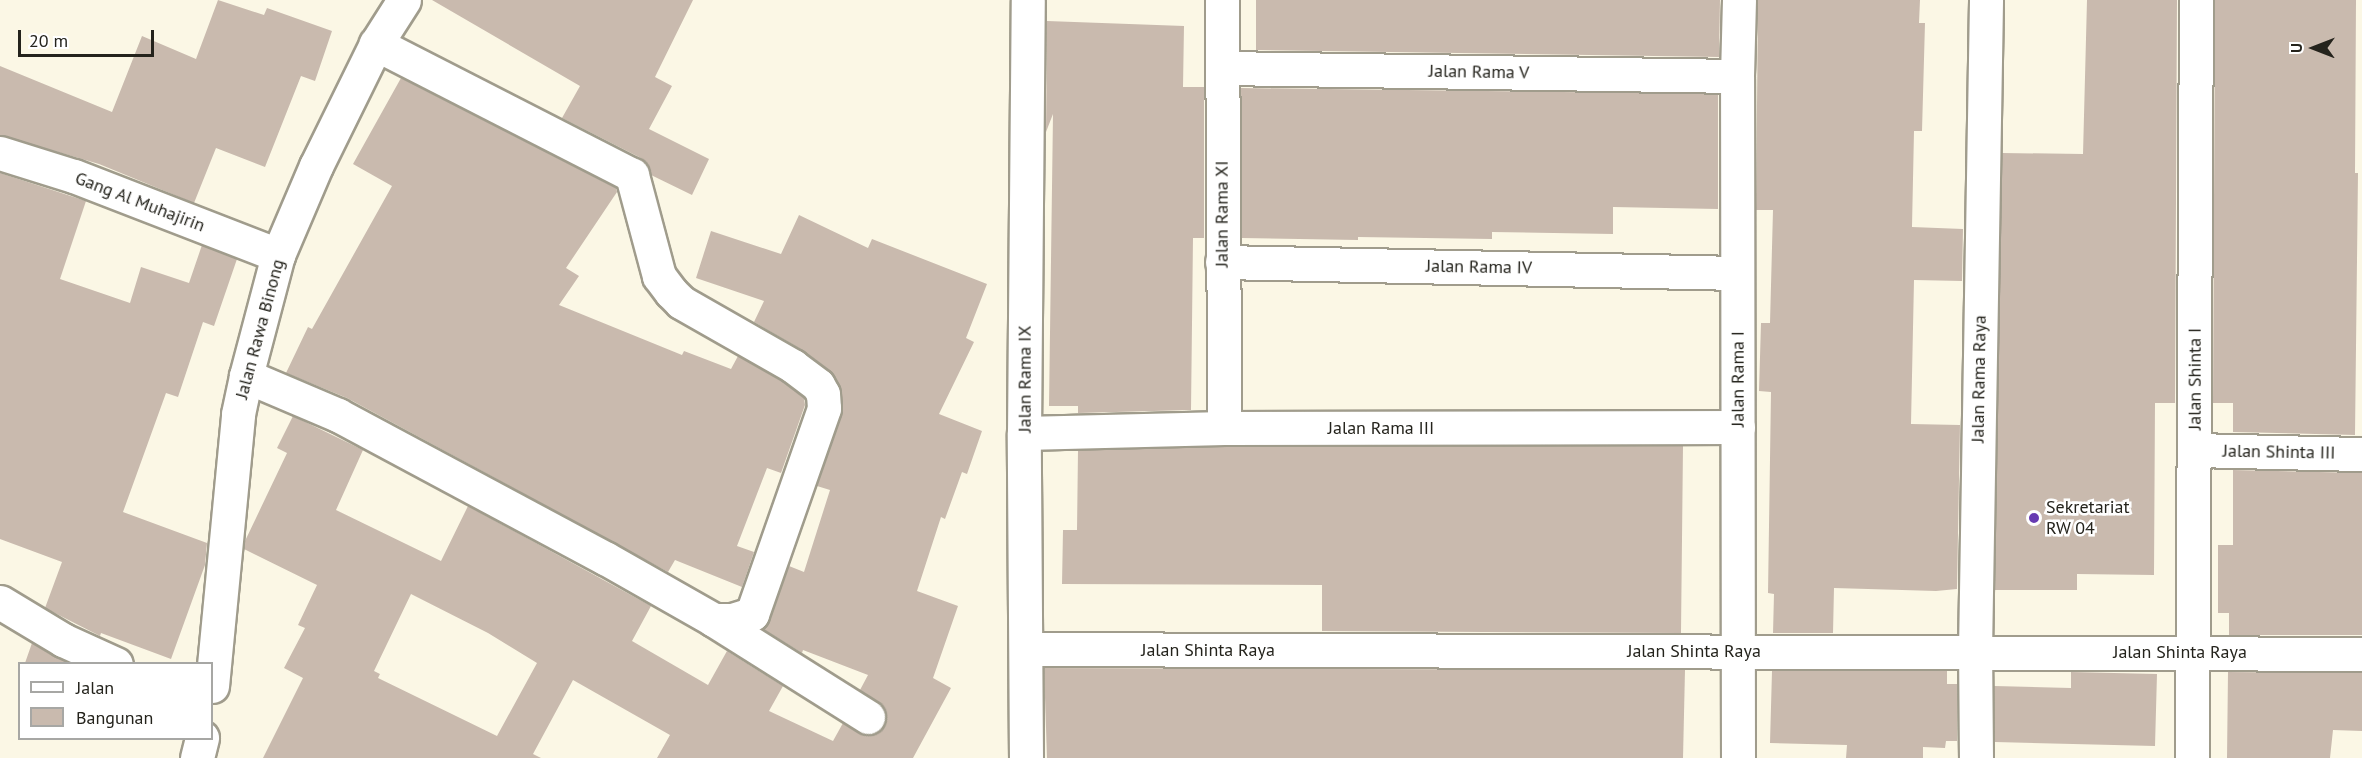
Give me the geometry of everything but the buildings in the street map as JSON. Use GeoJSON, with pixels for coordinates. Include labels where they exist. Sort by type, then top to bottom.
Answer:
{"type":"FeatureCollection","features":[{"type":"Feature","properties":{"kind":"street","name":"Jalan Rawa Binong"},"geometry":{"type":"LineString","coordinates":[[213,674],[233,452],[246,375],[278,255],[316,166],[376,44],[404,0]]}},
{"type":"Feature","properties":{"kind":"street","name":"Jalan Rama IX"},"geometry":{"type":"LineString","coordinates":[[1026,758],[1024,433],[1028,0]]}},
{"type":"Feature","properties":{"kind":"street","name":"Jalan Rama XI"},"geometry":{"type":"LineString","coordinates":[[1222,0],[1221,262],[1224,429]]}},
{"type":"Feature","properties":{"kind":"street","name":"Jalan Rama I"},"geometry":{"type":"LineString","coordinates":[[1738,758],[1737,76],[1739,0]]}},
{"type":"Feature","properties":{"kind":"street","name":"Jalan Rama Raya"},"geometry":{"type":"LineString","coordinates":[[1976,758],[1975,651],[1986,0]]}},
{"type":"Feature","properties":{"kind":"street","name":"Jalan Shinta I"},"geometry":{"type":"LineString","coordinates":[[2192,758],[2196,0]]}},
{"type":"Feature","properties":{"kind":"street"},"geometry":{"type":"LineString","coordinates":[[376,44],[632,175],[659,276],[671,291],[681,302],[793,366],[818,385],[823,394],[824,408],[752,614],[732,620],[714,620]]}},
{"type":"Feature","properties":{"kind":"street","name":"Jalan Rama V"},"geometry":{"type":"LineString","coordinates":[[1222,68],[1737,76]]}},
{"type":"Feature","properties":{"kind":"street","name":"Gang Al Muhajirin"},"geometry":{"type":"LineString","coordinates":[[0,153],[74,176],[278,255]]}},
{"type":"Feature","properties":{"kind":"street","name":"Jalan Rama IV"},"geometry":{"type":"LineString","coordinates":[[1221,262],[1737,273]]}},
{"type":"Feature","properties":{"kind":"street"},"geometry":{"type":"LineString","coordinates":[[246,375],[348,420],[605,558],[714,620],[868,717]]}},
{"type":"Feature","properties":{"kind":"street","name":"Jalan Rama III"},"geometry":{"type":"LineString","coordinates":[[1024,433],[1224,429],[1738,427]]}},
{"type":"Feature","properties":{"kind":"street","name":"Jalan Shinta III"},"geometry":{"type":"LineString","coordinates":[[2195,450],[2362,454]]}},
{"type":"Feature","properties":{"kind":"street"},"geometry":{"type":"LineString","coordinates":[[0,602],[63,640],[114,662]]}},
{"type":"Feature","properties":{"kind":"street","name":"Jalan Shinta Raya"},"geometry":{"type":"LineString","coordinates":[[1026,649],[2362,654]]}},
{"type":"Feature","properties":{"kind":"street"},"geometry":{"type":"LineString","coordinates":[[197,758],[202,740]]}},
{"type":"Feature","properties":{"kind":"place","name":"Sekretariat RW 04"},"geometry":{"type":"Point","coordinates":[2034,518]}}]}
